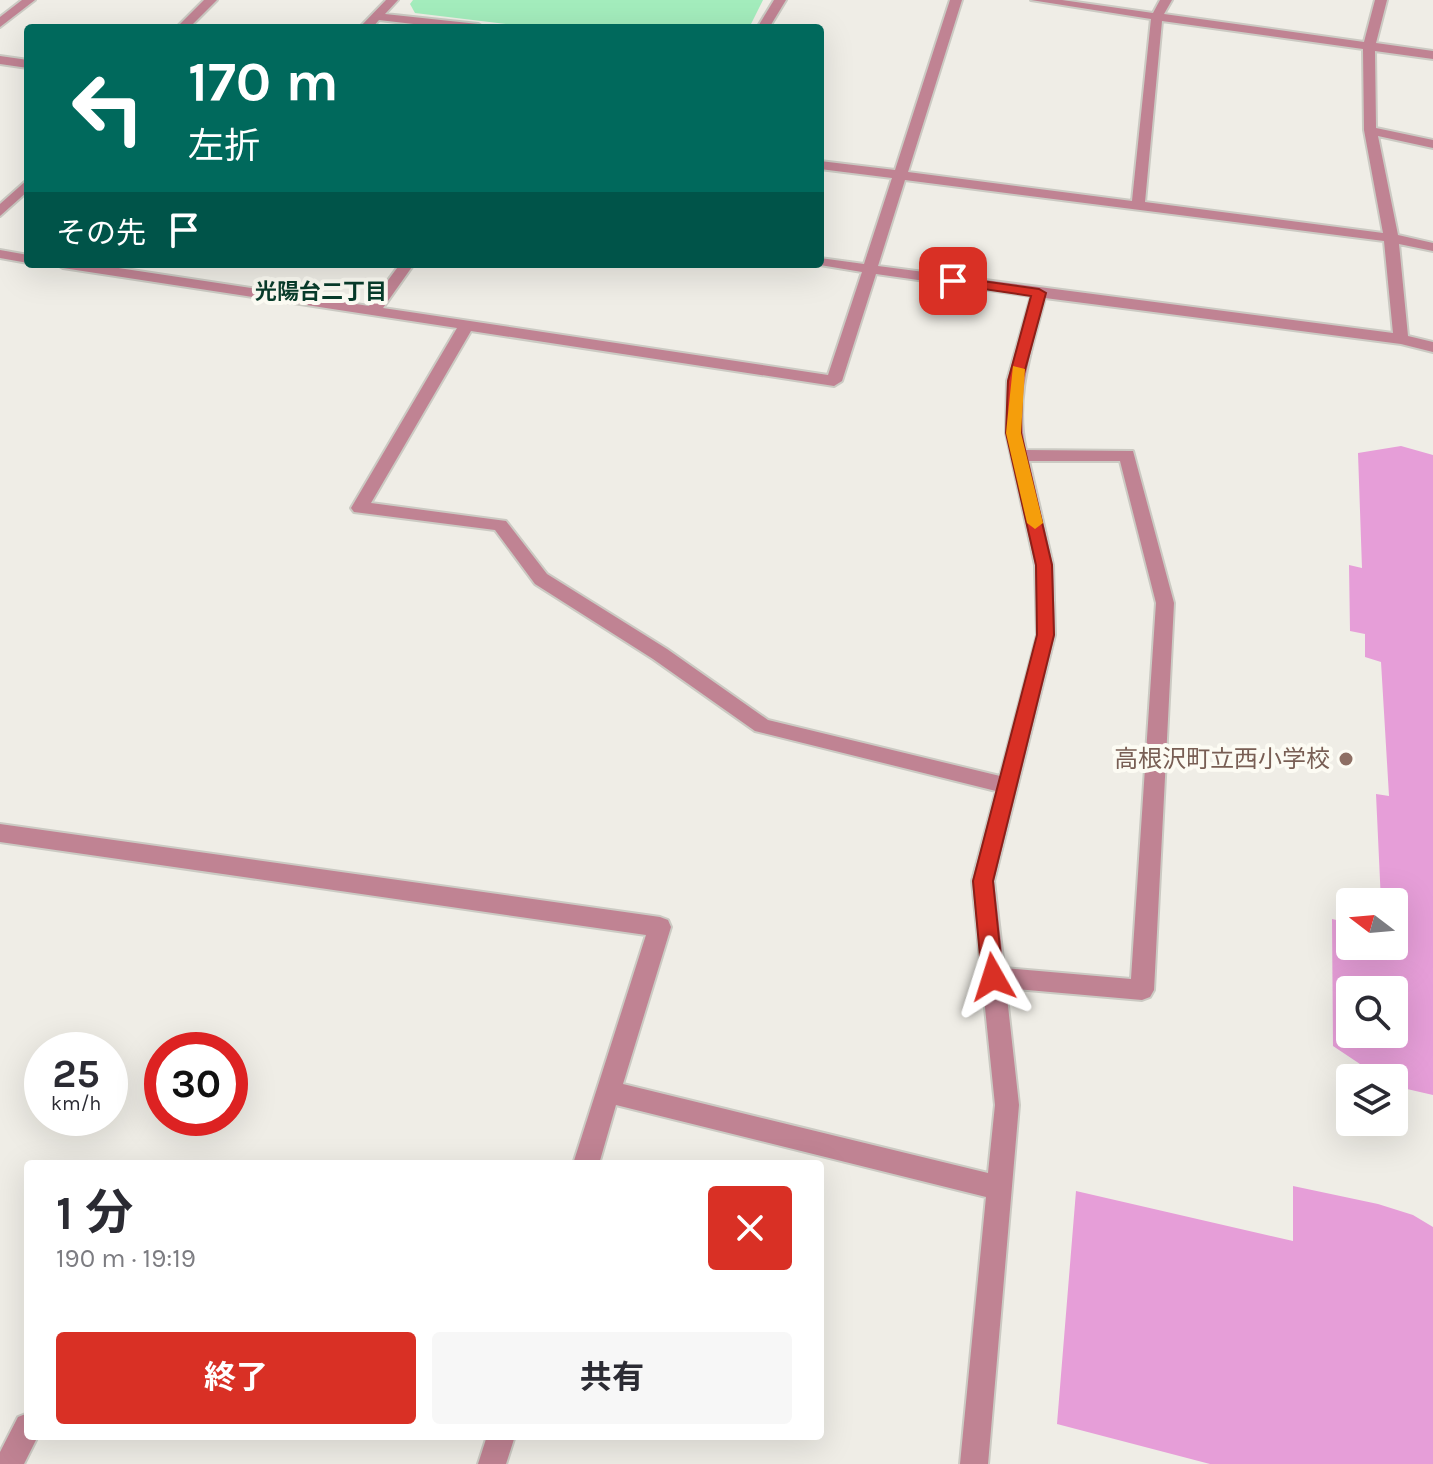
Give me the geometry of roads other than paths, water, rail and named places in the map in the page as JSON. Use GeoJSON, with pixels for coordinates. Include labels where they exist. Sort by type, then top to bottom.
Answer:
{"type":"FeatureCollection","features":[{"type":"Feature","properties":{"kind":"street"},"geometry":{"type":"LineString","coordinates":[[0,23],[29,0]]}},
{"type":"Feature","properties":{"kind":"street"},"geometry":{"type":"LineString","coordinates":[[186,24],[211,0]]}},
{"type":"Feature","properties":{"kind":"street"},"geometry":{"type":"LineString","coordinates":[[369,24],[392,0]]}},
{"type":"Feature","properties":{"kind":"street"},"geometry":{"type":"LineString","coordinates":[[765,24],[780,0]]}},
{"type":"Feature","properties":{"kind":"street"},"geometry":{"type":"LineString","coordinates":[[89,268],[834,381],[897,175],[956,0]]}},
{"type":"Feature","properties":{"kind":"street"},"geometry":{"type":"LineString","coordinates":[[1037,0],[1433,55]]}},
{"type":"Feature","properties":{"kind":"street"},"geometry":{"type":"LineString","coordinates":[[1138,206],[1157,16],[1166,0]]}},
{"type":"Feature","properties":{"kind":"street"},"geometry":{"type":"LineString","coordinates":[[1381,0],[1369,47],[1370,130],[1391,238],[1401,339]]}},
{"type":"Feature","properties":{"kind":"street"},"geometry":{"type":"LineString","coordinates":[[376,16],[444,24]]}},
{"type":"Feature","properties":{"kind":"street"},"geometry":{"type":"LineString","coordinates":[[0,60],[24,63]]}},
{"type":"Feature","properties":{"kind":"street"},"geometry":{"type":"LineString","coordinates":[[1370,130],[1433,144]]}},
{"type":"Feature","properties":{"kind":"street"},"geometry":{"type":"LineString","coordinates":[[824,166],[1391,238],[1433,247]]}},
{"type":"Feature","properties":{"kind":"street"},"geometry":{"type":"LineString","coordinates":[[0,212],[24,187]]}},
{"type":"Feature","properties":{"kind":"street"},"geometry":{"type":"LineString","coordinates":[[0,254],[24,258]]}},
{"type":"Feature","properties":{"kind":"street"},"geometry":{"type":"LineString","coordinates":[[824,263],[1401,339],[1433,347]]}},
{"type":"Feature","properties":{"kind":"street"},"geometry":{"type":"LineString","coordinates":[[373,311],[404,268]]}},
{"type":"Feature","properties":{"kind":"street"},"geometry":{"type":"LineString","coordinates":[[974,1464],[1007,1105],[983,881],[1046,635],[1044,565],[1014,433],[1015,381],[1039,293]]}},
{"type":"Feature","properties":{"kind":"street"},"geometry":{"type":"LineString","coordinates":[[467,325],[360,508],[500,525],[541,579],[660,654],[762,726],[1007,786]]}},
{"type":"Feature","properties":{"kind":"street"},"geometry":{"type":"LineString","coordinates":[[993,977],[1142,990],[1165,603],[1127,455],[1019,456]]}},
{"type":"Feature","properties":{"kind":"street"},"geometry":{"type":"LineString","coordinates":[[0,833],[660,927],[587,1160]]}},
{"type":"Feature","properties":{"kind":"street"},"geometry":{"type":"LineString","coordinates":[[608,1092],[1000,1188]]}},
{"type":"Feature","properties":{"kind":"street"},"geometry":{"type":"LineString","coordinates":[[9,1464],[24,1435]]}},
{"type":"Feature","properties":{"kind":"street"},"geometry":{"type":"LineString","coordinates":[[492,1464],[500,1440]]}},
{"type":"Feature","properties":{"kind":"place","name":"高根沢町立西小学校"},"geometry":{"type":"Point","coordinates":[1346,759]}},
{"type":"Feature","properties":{"kind":"district","name":"光陽台二丁目"},"geometry":{"type":"Point","coordinates":[321,291]}}]}
